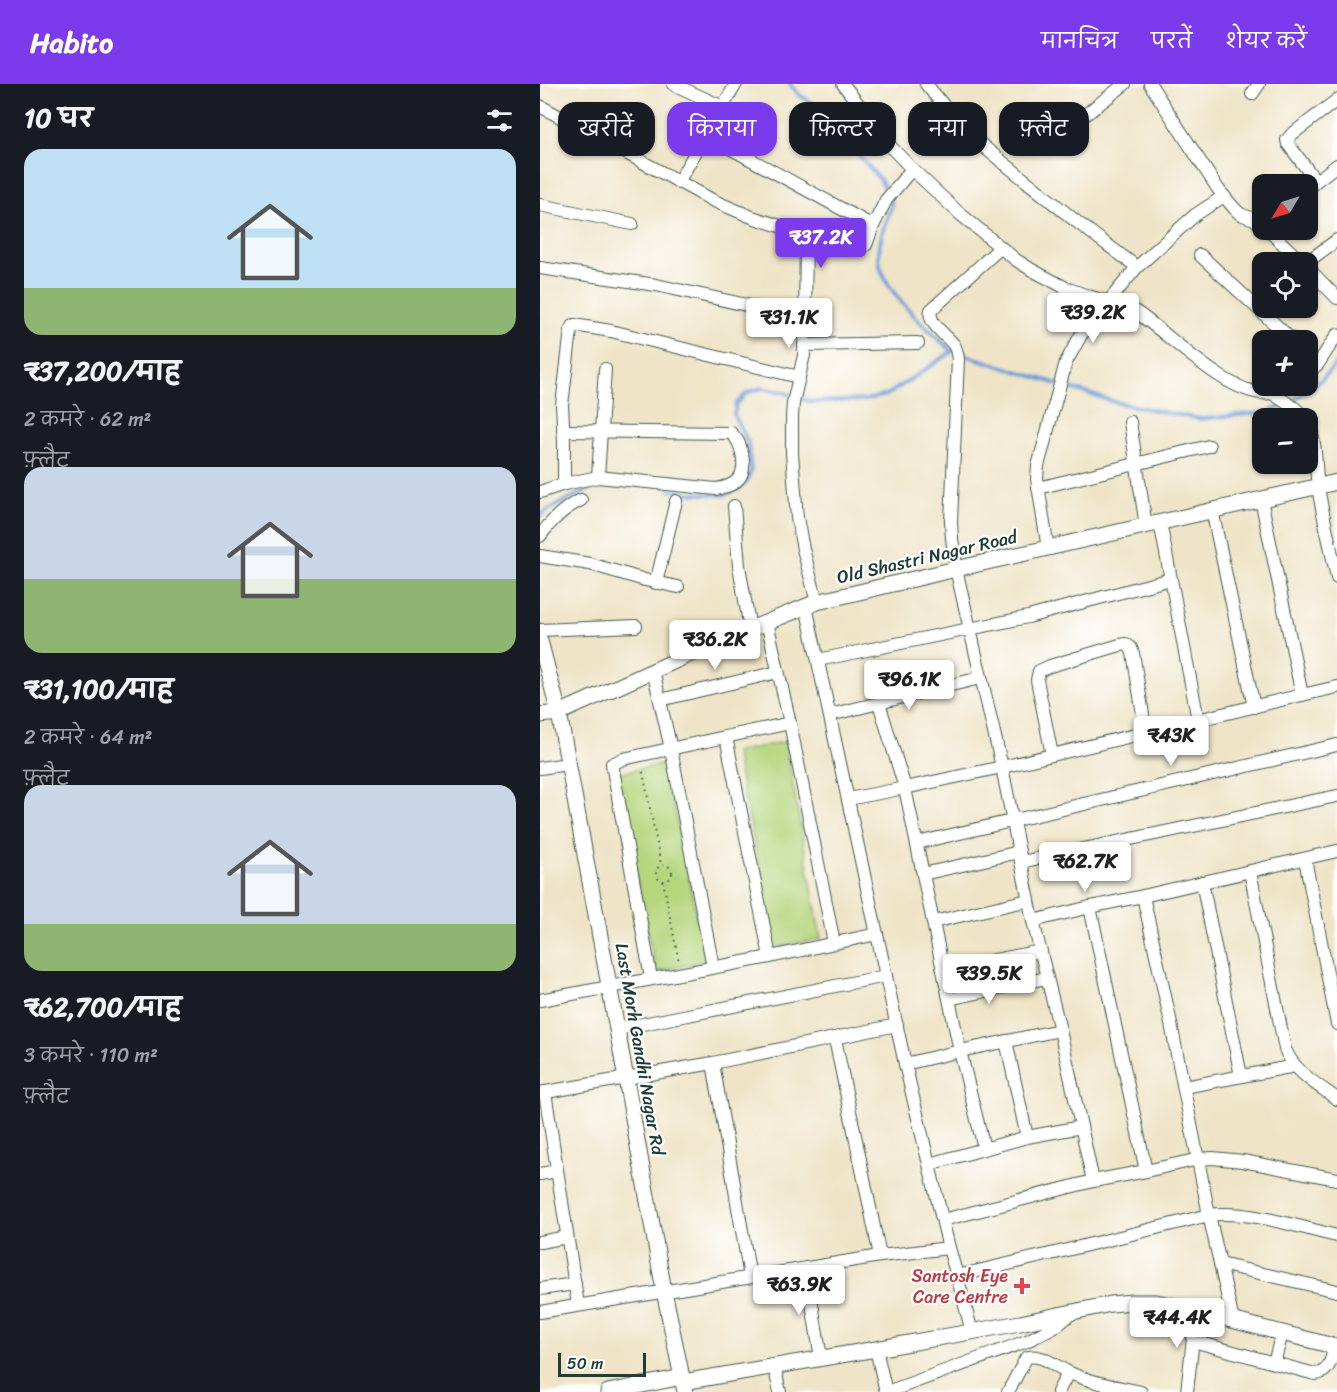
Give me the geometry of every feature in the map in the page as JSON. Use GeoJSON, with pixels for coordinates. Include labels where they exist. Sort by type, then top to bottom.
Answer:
{"type":"FeatureCollection","features":[{"type":"Feature","properties":{"kind":"street"},"geometry":{"type":"LineString","coordinates":[[673,84],[712,102]]}},
{"type":"Feature","properties":{"kind":"street"},"geometry":{"type":"LineString","coordinates":[[726,102],[736,84]]}},
{"type":"Feature","properties":{"kind":"street"},"geometry":{"type":"LineString","coordinates":[[843,84],[890,146],[912,169],[1000,248],[1048,280],[1137,312],[1228,382],[1252,391]]}},
{"type":"Feature","properties":{"kind":"street"},"geometry":{"type":"LineString","coordinates":[[926,84],[953,117],[984,147],[1137,267]]}},
{"type":"Feature","properties":{"kind":"street"},"geometry":{"type":"LineString","coordinates":[[1089,112],[1125,84]]}},
{"type":"Feature","properties":{"kind":"street"},"geometry":{"type":"LineString","coordinates":[[1150,84],[1212,181],[1240,214],[1252,218]]}},
{"type":"Feature","properties":{"kind":"street"},"geometry":{"type":"LineString","coordinates":[[1306,174],[1287,140],[1337,100]]}},
{"type":"Feature","properties":{"kind":"street"},"geometry":{"type":"LineString","coordinates":[[540,106],[714,201],[752,218],[805,236],[804,345],[793,403],[792,453],[797,518],[812,604],[818,660],[905,1064],[949,1248],[972,1332]]}},
{"type":"Feature","properties":{"kind":"street"},"geometry":{"type":"LineString","coordinates":[[678,182],[693,156]]}},
{"type":"Feature","properties":{"kind":"street"},"geometry":{"type":"LineString","coordinates":[[745,156],[873,226]]}},
{"type":"Feature","properties":{"kind":"street"},"geometry":{"type":"LineString","coordinates":[[1318,180],[1337,165]]}},
{"type":"Feature","properties":{"kind":"street"},"geometry":{"type":"LineString","coordinates":[[866,245],[889,196],[912,169]]}},
{"type":"Feature","properties":{"kind":"street"},"geometry":{"type":"LineString","coordinates":[[1048,549],[1038,488],[1038,466],[1061,378],[1072,349],[1137,267],[1195,215],[1224,196]]}},
{"type":"Feature","properties":{"kind":"street"},"geometry":{"type":"LineString","coordinates":[[540,205],[632,224]]}},
{"type":"Feature","properties":{"kind":"street"},"geometry":{"type":"LineString","coordinates":[[1279,240],[1291,252]]}},
{"type":"Feature","properties":{"kind":"street"},"geometry":{"type":"LineString","coordinates":[[1318,254],[1337,240]]}},
{"type":"Feature","properties":{"kind":"street"},"geometry":{"type":"LineString","coordinates":[[1000,248],[931,310],[930,315],[932,321],[954,345],[957,355],[951,538],[1046,978],[1060,1030],[1093,1181]]}},
{"type":"Feature","properties":{"kind":"street"},"geometry":{"type":"LineString","coordinates":[[1200,255],[1281,330]]}},
{"type":"Feature","properties":{"kind":"street"},"geometry":{"type":"LineString","coordinates":[[540,268],[656,285],[805,318]]}},
{"type":"Feature","properties":{"kind":"street"},"geometry":{"type":"LineString","coordinates":[[1318,278],[1337,298]]}},
{"type":"Feature","properties":{"kind":"street"},"geometry":{"type":"LineString","coordinates":[[564,484],[562,405],[571,330],[574,325],[611,331],[799,380]]}},
{"type":"Feature","properties":{"kind":"street"},"geometry":{"type":"LineString","coordinates":[[1318,364],[1337,335]]}},
{"type":"Feature","properties":{"kind":"street"},"geometry":{"type":"LineString","coordinates":[[804,345],[918,342]]}},
{"type":"Feature","properties":{"kind":"street"},"geometry":{"type":"LineString","coordinates":[[598,477],[605,369]]}},
{"type":"Feature","properties":{"kind":"street"},"geometry":{"type":"LineString","coordinates":[[1277,396],[1295,408]]}},
{"type":"Feature","properties":{"kind":"street"},"geometry":{"type":"LineString","coordinates":[[1130,422],[1136,464],[1171,579],[1198,720]]}},
{"type":"Feature","properties":{"kind":"street"},"geometry":{"type":"LineString","coordinates":[[540,492],[598,477],[725,488],[738,481],[744,467],[741,446],[731,433],[563,431]]}},
{"type":"Feature","properties":{"kind":"street"},"geometry":{"type":"LineString","coordinates":[[1038,488],[1209,446]]}},
{"type":"Feature","properties":{"kind":"street"},"geometry":{"type":"LineString","coordinates":[[1318,474],[1337,578]]}},
{"type":"Feature","properties":{"kind":"street","name":"Old Shastri Nagar Road"},"geometry":{"type":"LineString","coordinates":[[540,715],[559,713],[654,670],[812,604],[1337,482]]}},
{"type":"Feature","properties":{"kind":"street"},"geometry":{"type":"LineString","coordinates":[[540,536],[565,508],[580,500]]}},
{"type":"Feature","properties":{"kind":"street"},"geometry":{"type":"LineString","coordinates":[[1262,500],[1302,695]]}},
{"type":"Feature","properties":{"kind":"street"},"geometry":{"type":"LineString","coordinates":[[656,583],[676,501]]}},
{"type":"Feature","properties":{"kind":"street"},"geometry":{"type":"LineString","coordinates":[[734,506],[739,566],[750,629]]}},
{"type":"Feature","properties":{"kind":"street"},"geometry":{"type":"LineString","coordinates":[[1212,510],[1254,706]]}},
{"type":"Feature","properties":{"kind":"street"},"geometry":{"type":"LineString","coordinates":[[540,556],[590,564],[678,587]]}},
{"type":"Feature","properties":{"kind":"street"},"geometry":{"type":"LineString","coordinates":[[818,660],[1028,617],[1171,579]]}},
{"type":"Feature","properties":{"kind":"street"},"geometry":{"type":"LineString","coordinates":[[766,622],[790,723],[834,943]]}},
{"type":"Feature","properties":{"kind":"street"},"geometry":{"type":"LineString","coordinates":[[540,630],[636,626]]}},
{"type":"Feature","properties":{"kind":"street","name":"Last Morh Gandhi Nagar Rd"},"geometry":{"type":"LineString","coordinates":[[540,641],[542,660],[559,713],[682,1387]]}},
{"type":"Feature","properties":{"kind":"street"},"geometry":{"type":"LineString","coordinates":[[1052,755],[1037,680],[1039,671],[1042,668],[1120,645],[1126,644],[1133,653],[1146,733]]}},
{"type":"Feature","properties":{"kind":"street"},"geometry":{"type":"LineString","coordinates":[[654,670],[713,967]]}},
{"type":"Feature","properties":{"kind":"street"},"geometry":{"type":"LineString","coordinates":[[660,700],[778,672]]}},
{"type":"Feature","properties":{"kind":"street"},"geometry":{"type":"LineString","coordinates":[[830,715],[980,678]]}},
{"type":"Feature","properties":{"kind":"street"},"geometry":{"type":"LineString","coordinates":[[848,799],[1002,767],[1337,687]]}},
{"type":"Feature","properties":{"kind":"street"},"geometry":{"type":"LineString","coordinates":[[879,703],[905,788],[960,1051],[984,1148]]}},
{"type":"Feature","properties":{"kind":"street"},"geometry":{"type":"LineString","coordinates":[[651,978],[612,764],[623,759],[790,723]]}},
{"type":"Feature","properties":{"kind":"street"},"geometry":{"type":"LineString","coordinates":[[726,737],[770,957]]}},
{"type":"Feature","properties":{"kind":"street"},"geometry":{"type":"LineString","coordinates":[[916,843],[1337,745]]}},
{"type":"Feature","properties":{"kind":"street"},"geometry":{"type":"LineString","coordinates":[[540,768],[568,764]]}},
{"type":"Feature","properties":{"kind":"street"},"geometry":{"type":"LineString","coordinates":[[923,874],[1337,796]]}},
{"type":"Feature","properties":{"kind":"street"},"geometry":{"type":"LineString","coordinates":[[1034,921],[1337,851]]}},
{"type":"Feature","properties":{"kind":"street"},"geometry":{"type":"LineString","coordinates":[[1305,859],[1337,1024]]}},
{"type":"Feature","properties":{"kind":"street"},"geometry":{"type":"LineString","coordinates":[[1250,871],[1285,1049],[1295,1066],[1337,1099]]}},
{"type":"Feature","properties":{"kind":"street"},"geometry":{"type":"LineString","coordinates":[[1202,882],[1241,1076]]}},
{"type":"Feature","properties":{"kind":"street"},"geometry":{"type":"LineString","coordinates":[[1143,896],[1170,1014],[1209,1215],[1233,1321]]}},
{"type":"Feature","properties":{"kind":"street"},"geometry":{"type":"LineString","coordinates":[[933,922],[1029,900]]}},
{"type":"Feature","properties":{"kind":"street"},"geometry":{"type":"LineString","coordinates":[[1090,907],[1146,1171]]}},
{"type":"Feature","properties":{"kind":"street"},"geometry":{"type":"LineString","coordinates":[[540,1000],[770,957],[877,934]]}},
{"type":"Feature","properties":{"kind":"street"},"geometry":{"type":"LineString","coordinates":[[943,970],[1041,951]]}},
{"type":"Feature","properties":{"kind":"street"},"geometry":{"type":"LineString","coordinates":[[617,1029],[886,976]]}},
{"type":"Feature","properties":{"kind":"street"},"geometry":{"type":"LineString","coordinates":[[949,999],[1046,978]]}},
{"type":"Feature","properties":{"kind":"street"},"geometry":{"type":"LineString","coordinates":[[578,1305],[557,1171],[545,1127],[542,1093],[713,1063],[897,1025]]}},
{"type":"Feature","properties":{"kind":"street"},"geometry":{"type":"LineString","coordinates":[[905,1064],[1060,1030]]}},
{"type":"Feature","properties":{"kind":"street"},"geometry":{"type":"LineString","coordinates":[[835,1039],[880,1256]]}},
{"type":"Feature","properties":{"kind":"street"},"geometry":{"type":"LineString","coordinates":[[1006,1041],[1027,1137]]}},
{"type":"Feature","properties":{"kind":"street"},"geometry":{"type":"LineString","coordinates":[[713,1063],[750,1277]]}},
{"type":"Feature","properties":{"kind":"street"},"geometry":{"type":"LineString","coordinates":[[1184,1088],[1295,1066]]}},
{"type":"Feature","properties":{"kind":"street"},"geometry":{"type":"LineString","coordinates":[[930,1164],[1027,1137],[1081,1127]]}},
{"type":"Feature","properties":{"kind":"street"},"geometry":{"type":"LineString","coordinates":[[943,1220],[1093,1181],[1199,1159],[1243,1161],[1337,1179]]}},
{"type":"Feature","properties":{"kind":"street"},"geometry":{"type":"LineString","coordinates":[[540,1174],[557,1171]]}},
{"type":"Feature","properties":{"kind":"street"},"geometry":{"type":"LineString","coordinates":[[957,1276],[1224,1213],[1263,1219],[1337,1236]]}},
{"type":"Feature","properties":{"kind":"street"},"geometry":{"type":"LineString","coordinates":[[540,1242],[567,1237]]}},
{"type":"Feature","properties":{"kind":"street"},"geometry":{"type":"LineString","coordinates":[[540,1312],[880,1256],[949,1248]]}},
{"type":"Feature","properties":{"kind":"street"},"geometry":{"type":"LineString","coordinates":[[1220,1264],[1337,1291]]}},
{"type":"Feature","properties":{"kind":"street"},"geometry":{"type":"LineString","coordinates":[[806,1268],[821,1358]]}},
{"type":"Feature","properties":{"kind":"street"},"geometry":{"type":"LineString","coordinates":[[540,1289],[575,1284]]}},
{"type":"Feature","properties":{"kind":"street"},"geometry":{"type":"LineString","coordinates":[[608,1392],[682,1387],[774,1366],[1132,1302],[1156,1302],[1336,1346],[1329,1366],[1322,1373],[1315,1374],[1193,1341]]}},
{"type":"Feature","properties":{"kind":"street"},"geometry":{"type":"LineString","coordinates":[[1187,1392],[1196,1311]]}},
{"type":"Feature","properties":{"kind":"street"},"geometry":{"type":"LineString","coordinates":[[876,1349],[886,1392],[1026,1341],[1059,1324],[1073,1312]]}},
{"type":"Feature","properties":{"kind":"street"},"geometry":{"type":"LineString","coordinates":[[1020,1323],[1031,1355]]}},
{"type":"Feature","properties":{"kind":"street"},"geometry":{"type":"LineString","coordinates":[[1274,1363],[1282,1333]]}},
{"type":"Feature","properties":{"kind":"street"},"geometry":{"type":"LineString","coordinates":[[1008,1392],[1026,1358],[1031,1355],[1068,1373],[1125,1390],[1141,1392]]}},
{"type":"Feature","properties":{"kind":"street"},"geometry":{"type":"LineString","coordinates":[[774,1366],[780,1392]]}},
{"type":"Feature","properties":{"kind":"street"},"geometry":{"type":"LineString","coordinates":[[1058,1392],[1068,1373]]}},
{"type":"Feature","properties":{"kind":"path"},"geometry":{"type":"LineString","coordinates":[[644,772],[661,865]]}},
{"type":"Feature","properties":{"kind":"path"},"geometry":{"type":"LineString","coordinates":[[661,865],[670,867],[672,874],[670,879],[663,881],[658,879],[657,868],[661,865]]}},
{"type":"Feature","properties":{"kind":"path"},"geometry":{"type":"LineString","coordinates":[[663,881],[679,962]]}},
{"type":"Feature","properties":{"kind":"green space"},"geometry":{"type":"Polygon","coordinates":[[[785,742],[821,939],[776,947],[735,752],[785,742]]]}},
{"type":"Feature","properties":{"kind":"green space"},"geometry":{"type":"Polygon","coordinates":[[[665,764],[706,961],[656,972],[615,774],[665,764]]]}},
{"type":"Feature","properties":{"kind":"waterway"},"geometry":{"type":"LineString","coordinates":[[790,84],[799,95],[822,112],[881,181],[892,204],[880,244],[879,259],[882,271],[896,296],[950,349]]}},
{"type":"Feature","properties":{"kind":"waterway"},"geometry":{"type":"LineString","coordinates":[[670,490],[724,495],[737,490],[746,483],[751,471],[748,443],[734,415],[736,404],[747,393],[761,388],[783,392],[811,402],[865,400],[887,395],[953,351]]}},
{"type":"Feature","properties":{"kind":"waterway"},"geometry":{"type":"LineString","coordinates":[[959,353],[1115,402],[1202,419],[1268,412],[1285,405]]}},
{"type":"Feature","properties":{"kind":"waterway"},"geometry":{"type":"LineString","coordinates":[[1292,402],[1319,382],[1337,363]]}},
{"type":"Feature","properties":{"kind":"waterway"},"geometry":{"type":"LineString","coordinates":[[540,517],[546,511],[601,484],[621,485]]}},
{"type":"Feature","properties":{"kind":"place","name":"Santosh Eye Care Centre"},"geometry":{"type":"Point","coordinates":[1022,1286]}}]}
